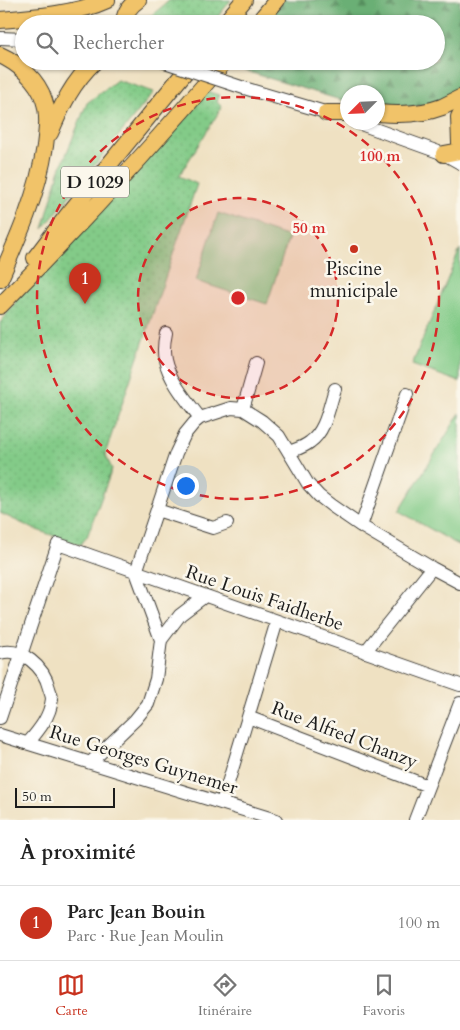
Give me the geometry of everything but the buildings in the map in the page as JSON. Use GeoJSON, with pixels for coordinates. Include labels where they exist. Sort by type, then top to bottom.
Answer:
{"type":"FeatureCollection","features":[{"type":"Feature","properties":{"kind":"main road"},"geometry":{"type":"LineString","coordinates":[[43,15],[78,10],[108,0]]}},
{"type":"Feature","properties":{"kind":"main road"},"geometry":{"type":"LineString","coordinates":[[125,15],[127,10],[138,0]]}},
{"type":"Feature","properties":{"kind":"main road"},"geometry":{"type":"LineString","coordinates":[[232,15],[244,0]]}},
{"type":"Feature","properties":{"kind":"main road"},"geometry":{"type":"LineString","coordinates":[[264,15],[277,0]]}},
{"type":"Feature","properties":{"kind":"main road"},"geometry":{"type":"LineString","coordinates":[[0,20],[15,18]]}},
{"type":"Feature","properties":{"kind":"main road"},"geometry":{"type":"LineString","coordinates":[[0,55],[15,64]]}},
{"type":"Feature","properties":{"kind":"main road"},"geometry":{"type":"LineString","coordinates":[[0,279],[12,253],[36,188],[42,165],[48,120],[44,98],[22,70]]}},
{"type":"Feature","properties":{"kind":"main road"},"geometry":{"type":"LineString","coordinates":[[45,144],[70,90],[85,70]]}},
{"type":"Feature","properties":{"kind":"main road","name":"D 1029"},"geometry":{"type":"LineString","coordinates":[[0,306],[68,216],[187,70]]}},
{"type":"Feature","properties":{"kind":"main road"},"geometry":{"type":"LineString","coordinates":[[0,306],[62,243],[217,70]]}},
{"type":"Feature","properties":{"kind":"main road"},"geometry":{"type":"LineString","coordinates":[[385,114],[422,113],[460,98]]}},
{"type":"Feature","properties":{"kind":"main road"},"geometry":{"type":"LineString","coordinates":[[326,112],[340,113]]}},
{"type":"Feature","properties":{"kind":"main road"},"geometry":{"type":"LineString","coordinates":[[460,115],[460,143]]}},
{"type":"Feature","properties":{"kind":"street"},"geometry":{"type":"LineString","coordinates":[[0,27],[15,26]]}},
{"type":"Feature","properties":{"kind":"street"},"geometry":{"type":"LineString","coordinates":[[0,38],[15,38]]}},
{"type":"Feature","properties":{"kind":"street"},"geometry":{"type":"LineString","coordinates":[[189,70],[340,117]]}},
{"type":"Feature","properties":{"kind":"street"},"geometry":{"type":"LineString","coordinates":[[379,130],[455,154],[460,163]]}},
{"type":"Feature","properties":{"kind":"street"},"geometry":{"type":"LineString","coordinates":[[166,333],[165,362],[171,377],[200,418]]}},
{"type":"Feature","properties":{"kind":"street"},"geometry":{"type":"LineString","coordinates":[[242,410],[256,363]]}},
{"type":"Feature","properties":{"kind":"street"},"geometry":{"type":"LineString","coordinates":[[289,452],[312,441],[322,429],[335,389]]}},
{"type":"Feature","properties":{"kind":"street"},"geometry":{"type":"LineString","coordinates":[[361,526],[407,394]]}},
{"type":"Feature","properties":{"kind":"street"},"geometry":{"type":"LineString","coordinates":[[90,763],[135,720],[148,704],[156,679],[161,640],[136,572],[176,453],[185,434],[200,418],[231,408],[242,410],[262,421],[279,436],[308,484],[319,496],[361,526],[460,583]]}},
{"type":"Feature","properties":{"kind":"street"},"geometry":{"type":"LineString","coordinates":[[157,510],[213,528],[227,523]]}},
{"type":"Feature","properties":{"kind":"street","name":"Rue Louis Faidherbe"},"geometry":{"type":"LineString","coordinates":[[21,654],[58,544],[460,686]]}},
{"type":"Feature","properties":{"kind":"street"},"geometry":{"type":"LineString","coordinates":[[365,652],[432,568]]}},
{"type":"Feature","properties":{"kind":"street"},"geometry":{"type":"LineString","coordinates":[[161,640],[180,615],[205,596]]}},
{"type":"Feature","properties":{"kind":"street"},"geometry":{"type":"LineString","coordinates":[[222,803],[277,621]]}},
{"type":"Feature","properties":{"kind":"street"},"geometry":{"type":"LineString","coordinates":[[0,653],[6,651],[21,654],[43,672],[48,683],[52,697],[49,712],[43,725],[28,743]]}},
{"type":"Feature","properties":{"kind":"street"},"geometry":{"type":"LineString","coordinates":[[0,718],[21,654]]}},
{"type":"Feature","properties":{"kind":"street"},"geometry":{"type":"LineString","coordinates":[[415,820],[460,703]]}},
{"type":"Feature","properties":{"kind":"street","name":"Rue Alfred Chanzy"},"geometry":{"type":"LineString","coordinates":[[248,717],[428,786]]}},
{"type":"Feature","properties":{"kind":"street","name":"Rue Georges Guynemer"},"geometry":{"type":"LineString","coordinates":[[0,735],[276,820]]}},
{"type":"Feature","properties":{"kind":"green space"},"geometry":{"type":"Polygon","coordinates":[[[170,0],[231,0],[219,15],[152,15],[170,0]]]}},
{"type":"Feature","properties":{"kind":"green space"},"geometry":{"type":"Polygon","coordinates":[[[283,0],[460,0],[460,93],[431,106],[385,108],[385,85],[340,85],[340,100],[242,70],[445,70],[445,15],[270,15],[283,0]]]}},
{"type":"Feature","properties":{"kind":"green space"},"geometry":{"type":"Polygon","coordinates":[[[117,80],[154,92],[43,229],[59,172],[87,103],[117,80]]]}},
{"type":"Feature","properties":{"kind":"green space"},"geometry":{"type":"Polygon","coordinates":[[[205,91],[219,95],[217,102],[222,107],[179,176],[197,184],[105,454],[112,469],[87,537],[80,545],[34,529],[0,513],[0,323],[28,285],[205,91]]]}},
{"type":"Feature","properties":{"kind":"green space"},"geometry":{"type":"Polygon","coordinates":[[[218,213],[289,237],[267,304],[196,281],[218,213]]]}},
{"type":"Feature","properties":{"kind":"green space"},"geometry":{"type":"Polygon","coordinates":[[[460,249],[460,382],[412,365],[460,249]]]}},
{"type":"Feature","properties":{"kind":"green space"},"geometry":{"type":"Polygon","coordinates":[[[460,413],[460,546],[399,511],[460,413]]]}},
{"type":"Feature","properties":{"kind":"place","name":"Piscine municipale"},"geometry":{"type":"Point","coordinates":[354,249]}},
{"type":"Feature","properties":{"kind":"place","name":"Parc Jean Bouin"},"geometry":{"type":"Point","coordinates":[85,304]}}]}
